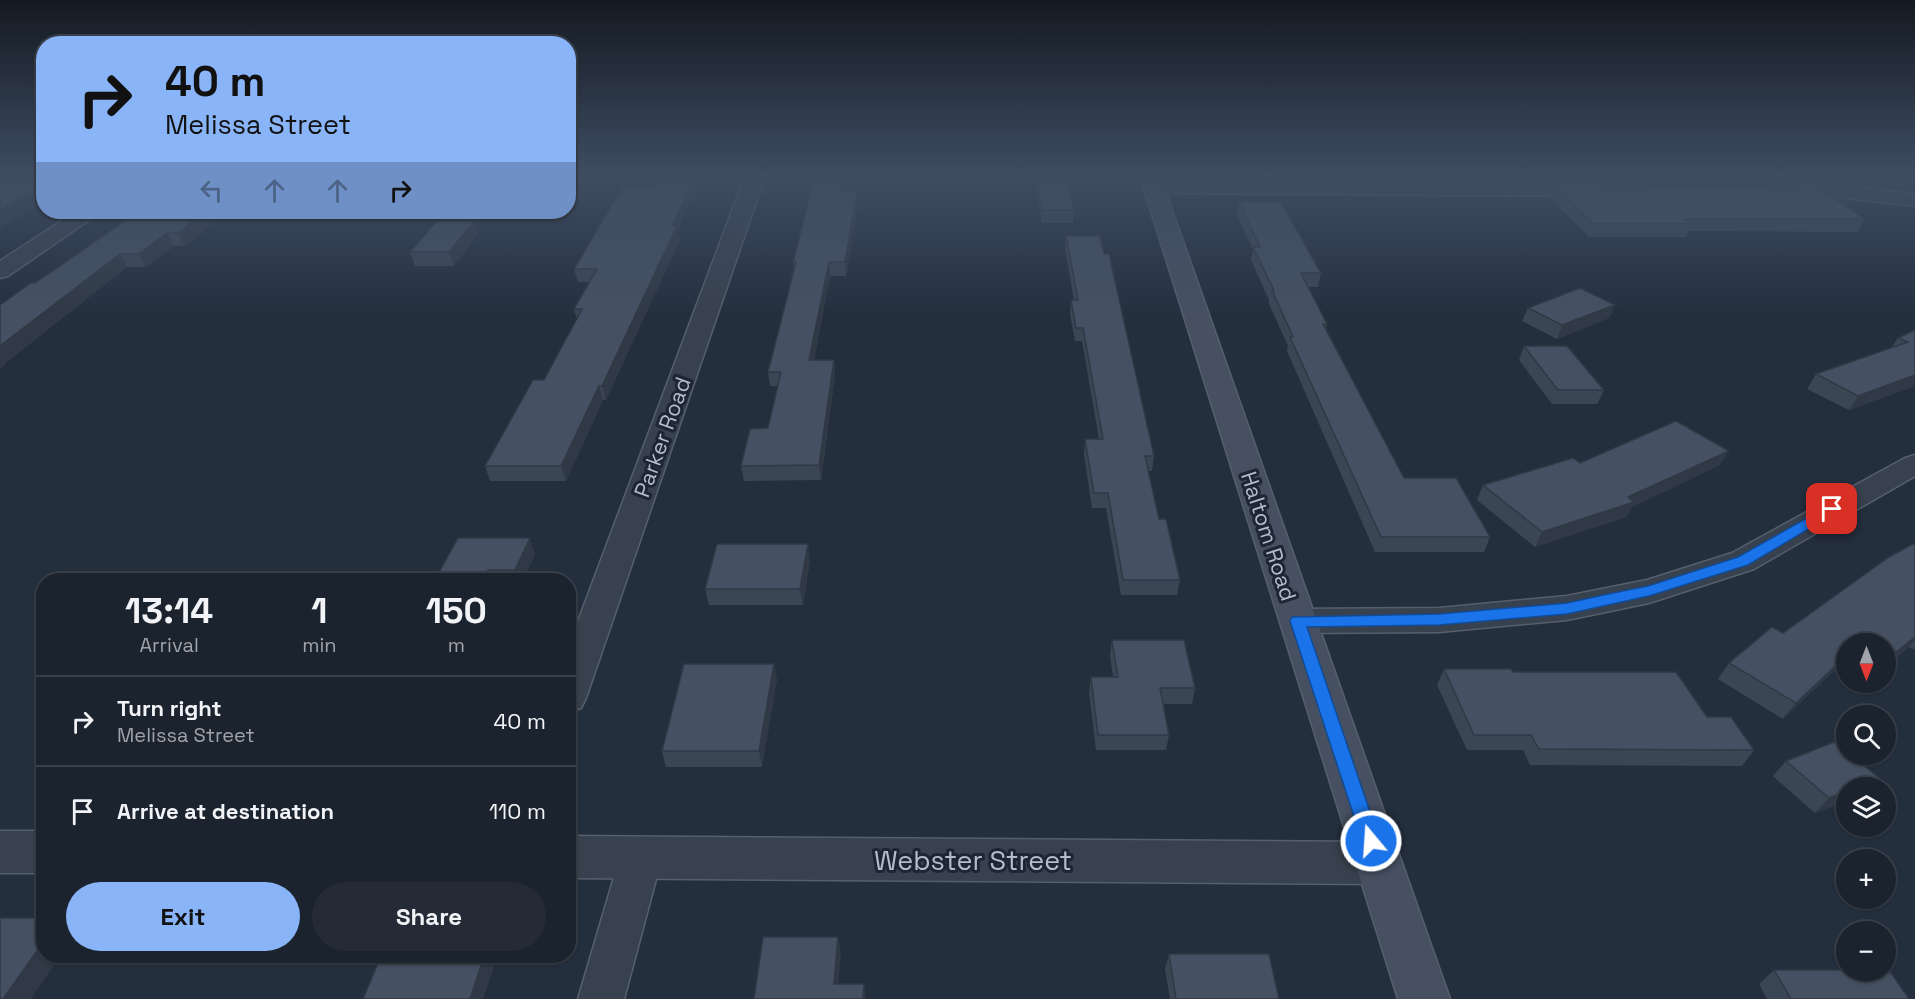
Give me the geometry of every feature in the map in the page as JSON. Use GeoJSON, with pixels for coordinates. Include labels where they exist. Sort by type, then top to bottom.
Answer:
{"type":"FeatureCollection","features":[{"type":"Feature","properties":{"kind":"main road","name":"Haltom Road"},"geometry":{"type":"LineString","coordinates":[[1166,223],[1424,999]]}},
{"type":"Feature","properties":{"kind":"street"},"geometry":{"type":"LineString","coordinates":[[0,271],[72,223]]}},
{"type":"Feature","properties":{"kind":"street","name":"Parker Road"},"geometry":{"type":"LineString","coordinates":[[576,676],[738,223]]}},
{"type":"Feature","properties":{"kind":"street"},"geometry":{"type":"LineString","coordinates":[[1298,621],[1439,620],[1567,608],[1649,591],[1743,561],[1915,464]]}},
{"type":"Feature","properties":{"kind":"street"},"geometry":{"type":"LineString","coordinates":[[0,852],[36,852]]}},
{"type":"Feature","properties":{"kind":"street","name":"Webster Street"},"geometry":{"type":"LineString","coordinates":[[576,857],[1378,863]]}},
{"type":"Feature","properties":{"kind":"street"},"geometry":{"type":"LineString","coordinates":[[601,999],[640,857]]}},
{"type":"Feature","properties":{"kind":"building"},"geometry":{"type":"Polygon","coordinates":[[[123,223],[191,223],[178,233],[167,233],[139,254],[120,254],[0,346],[0,305],[31,283],[35,283],[123,223]]]}},
{"type":"Feature","properties":{"kind":"building"},"geometry":{"type":"Polygon","coordinates":[[[436,223],[473,223],[449,252],[410,252],[436,223]]]}},
{"type":"Feature","properties":{"kind":"building"},"geometry":{"type":"Polygon","coordinates":[[[601,223],[674,223],[672,226],[677,226],[602,386],[599,386],[561,466],[485,466],[533,380],[544,380],[582,309],[574,309],[597,269],[574,269],[601,223]]]}},
{"type":"Feature","properties":{"kind":"building"},"geometry":{"type":"Polygon","coordinates":[[[803,223],[852,223],[845,262],[829,262],[809,360],[834,360],[819,465],[741,466],[750,429],[768,428],[781,372],[768,372],[796,262],[793,262],[803,223]]]}},
{"type":"Feature","properties":{"kind":"building"},"geometry":{"type":"Polygon","coordinates":[[[1249,223],[1293,223],[1321,273],[1301,273],[1327,324],[1323,324],[1404,478],[1456,478],[1490,537],[1381,537],[1290,337],[1293,337],[1272,290],[1274,290],[1253,247],[1260,247],[1249,223]]]}},
{"type":"Feature","properties":{"kind":"building"},"geometry":{"type":"Polygon","coordinates":[[[1593,223],[1692,224],[1594,224],[1593,223]]]}},
{"type":"Feature","properties":{"kind":"building"},"geometry":{"type":"Polygon","coordinates":[[[1066,236],[1100,236],[1104,254],[1109,254],[1154,456],[1145,456],[1159,519],[1166,519],[1180,580],[1123,580],[1108,493],[1094,493],[1085,439],[1103,439],[1083,328],[1076,328],[1071,300],[1078,300],[1066,236]]]}},
{"type":"Feature","properties":{"kind":"building"},"geometry":{"type":"Polygon","coordinates":[[[1580,288],[1615,305],[1562,325],[1528,308],[1580,288]]]}},
{"type":"Feature","properties":{"kind":"building"},"geometry":{"type":"Polygon","coordinates":[[[1915,330],[1915,375],[1858,396],[1816,374],[1908,342],[1898,338],[1915,330]]]}},
{"type":"Feature","properties":{"kind":"building"},"geometry":{"type":"Polygon","coordinates":[[[1524,346],[1567,346],[1604,390],[1558,390],[1524,346]]]}},
{"type":"Feature","properties":{"kind":"building"},"geometry":{"type":"Polygon","coordinates":[[[1676,421],[1729,451],[1628,497],[1634,502],[1542,532],[1483,485],[1573,458],[1580,463],[1676,421]]]}},
{"type":"Feature","properties":{"kind":"building"},"geometry":{"type":"Polygon","coordinates":[[[458,538],[530,538],[515,570],[488,570],[486,573],[439,573],[458,538]]]}},
{"type":"Feature","properties":{"kind":"building"},"geometry":{"type":"Polygon","coordinates":[[[1915,543],[1915,637],[1896,652],[1896,633],[1836,633],[1836,665],[1796,703],[1729,663],[1772,627],[1783,633],[1889,557],[1915,543]]]}},
{"type":"Feature","properties":{"kind":"building"},"geometry":{"type":"Polygon","coordinates":[[[717,544],[808,544],[800,589],[705,589],[717,544]]]}},
{"type":"Feature","properties":{"kind":"building"},"geometry":{"type":"Polygon","coordinates":[[[1112,640],[1184,640],[1195,688],[1160,688],[1169,735],[1098,735],[1091,677],[1118,677],[1112,640]]]}},
{"type":"Feature","properties":{"kind":"building"},"geometry":{"type":"Polygon","coordinates":[[[684,664],[774,664],[759,751],[662,751],[684,664]]]}},
{"type":"Feature","properties":{"kind":"building"},"geometry":{"type":"Polygon","coordinates":[[[1444,669],[1511,669],[1513,672],[1676,672],[1707,717],[1731,717],[1754,750],[1539,749],[1531,735],[1474,735],[1444,669]]]}},
{"type":"Feature","properties":{"kind":"building"},"geometry":{"type":"Polygon","coordinates":[[[1834,742],[1836,744],[1836,765],[1863,765],[1878,777],[1836,777],[1836,795],[1829,798],[1786,761],[1834,742]]]}},
{"type":"Feature","properties":{"kind":"building"},"geometry":{"type":"Polygon","coordinates":[[[0,918],[36,918],[36,952],[3,999],[0,999],[0,918]]]}},
{"type":"Feature","properties":{"kind":"building"},"geometry":{"type":"Polygon","coordinates":[[[763,937],[838,937],[834,984],[864,984],[863,999],[754,999],[763,937]]]}},
{"type":"Feature","properties":{"kind":"building"},"geometry":{"type":"Polygon","coordinates":[[[1169,954],[1269,954],[1279,999],[1176,999],[1169,954]]]}},
{"type":"Feature","properties":{"kind":"building"},"geometry":{"type":"Polygon","coordinates":[[[378,963],[482,963],[470,999],[363,999],[378,963]]]}},
{"type":"Feature","properties":{"kind":"building"},"geometry":{"type":"Polygon","coordinates":[[[1774,970],[1836,970],[1836,981],[1896,980],[1909,999],[1791,999],[1774,970]]]}},
{"type":"Feature","properties":{"kind":"route"},"geometry":{"type":"LineString","coordinates":[[1371,841],[1298,621],[1439,620],[1567,608],[1608,600],[1649,591],[1743,561],[1832,509]]}}]}
